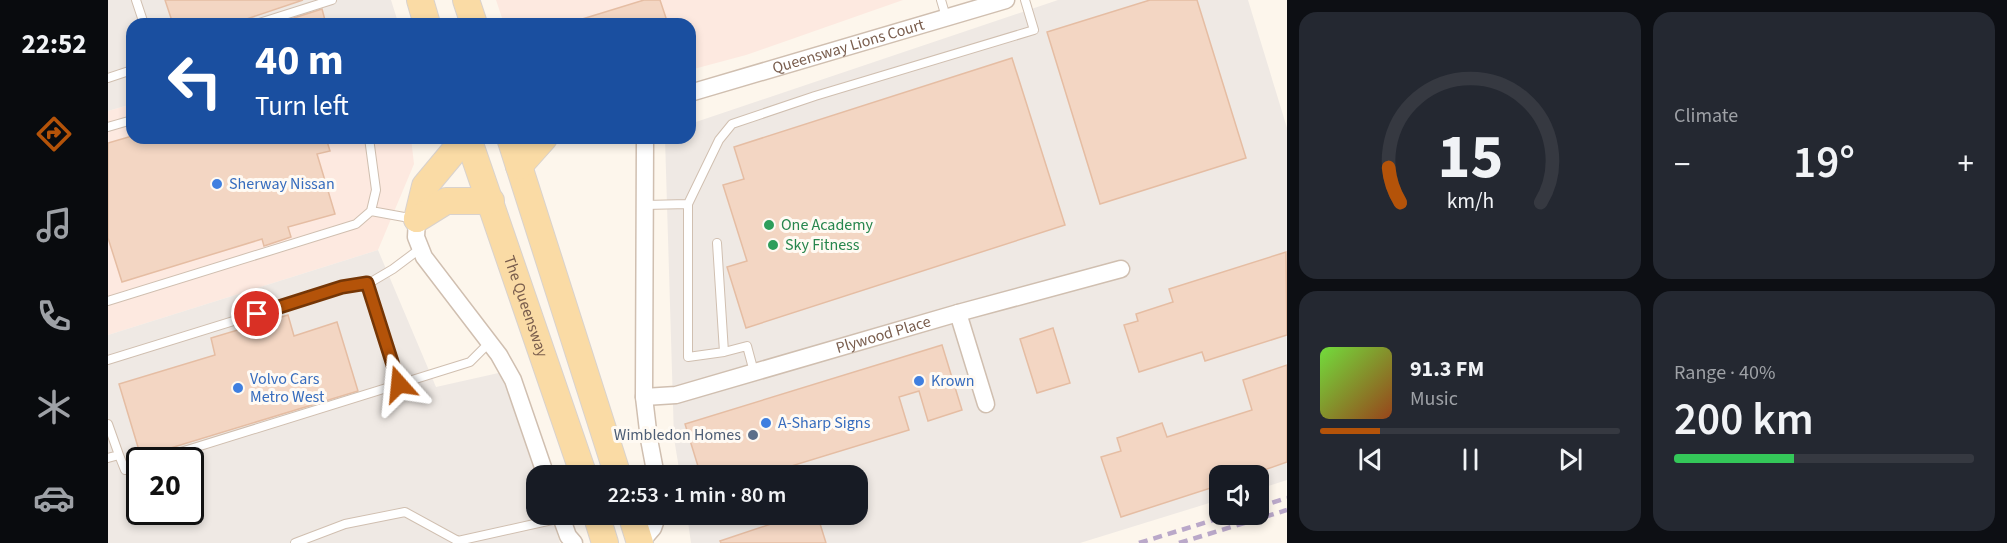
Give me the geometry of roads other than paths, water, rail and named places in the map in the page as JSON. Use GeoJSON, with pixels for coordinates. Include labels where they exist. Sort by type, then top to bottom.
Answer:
{"type":"FeatureCollection","features":[{"type":"Feature","properties":{"kind":"main road"},"geometry":{"type":"LineString","coordinates":[[420,0],[426,18]]}},
{"type":"Feature","properties":{"kind":"main road"},"geometry":{"type":"LineString","coordinates":[[466,0],[472,18]]}},
{"type":"Feature","properties":{"kind":"main road"},"geometry":{"type":"LineString","coordinates":[[417,219],[425,186],[461,144]]}},
{"type":"Feature","properties":{"kind":"main road","name":"The Queensway"},"geometry":{"type":"LineString","coordinates":[[468,144],[581,465]]}},
{"type":"Feature","properties":{"kind":"main road"},"geometry":{"type":"LineString","coordinates":[[512,144],[615,465]]}},
{"type":"Feature","properties":{"kind":"main road"},"geometry":{"type":"LineString","coordinates":[[519,166],[539,144]]}},
{"type":"Feature","properties":{"kind":"main road"},"geometry":{"type":"LineString","coordinates":[[417,219],[446,201],[490,201]]}},
{"type":"Feature","properties":{"kind":"main road"},"geometry":{"type":"LineString","coordinates":[[599,525],[605,543]]}},
{"type":"Feature","properties":{"kind":"main road"},"geometry":{"type":"LineString","coordinates":[[634,525],[640,543]]}},
{"type":"Feature","properties":{"kind":"street","name":"Queensway Lions Court"},"geometry":{"type":"LineString","coordinates":[[696,91],[1006,0]]}},
{"type":"Feature","properties":{"kind":"street"},"geometry":{"type":"LineString","coordinates":[[645,144],[644,397],[654,465]]}},
{"type":"Feature","properties":{"kind":"street"},"geometry":{"type":"LineString","coordinates":[[417,219],[416,237],[424,257],[489,343],[513,380],[542,465]]}},
{"type":"Feature","properties":{"kind":"street","name":"Plywood Place"},"geometry":{"type":"LineString","coordinates":[[644,397],[676,395],[958,313],[1121,269]]}},
{"type":"Feature","properties":{"kind":"street"},"geometry":{"type":"LineString","coordinates":[[958,313],[986,404]]}},
{"type":"Feature","properties":{"kind":"street"},"geometry":{"type":"LineString","coordinates":[[564,525],[574,543]]}},
{"type":"Feature","properties":{"kind":"street"},"geometry":{"type":"LineString","coordinates":[[640,543],[654,525]]}},
{"type":"Feature","properties":{"kind":"lane"},"geometry":{"type":"LineString","coordinates":[[136,0],[142,18]]}},
{"type":"Feature","properties":{"kind":"lane"},"geometry":{"type":"LineString","coordinates":[[275,18],[332,0]]}},
{"type":"Feature","properties":{"kind":"lane"},"geometry":{"type":"LineString","coordinates":[[941,0],[946,17]]}},
{"type":"Feature","properties":{"kind":"lane"},"geometry":{"type":"LineString","coordinates":[[754,372],[747,346],[688,357],[688,204],[719,140],[732,124],[815,96],[1034,30],[1024,0]]}},
{"type":"Feature","properties":{"kind":"lane"},"geometry":{"type":"LineString","coordinates":[[108,78],[126,72]]}},
{"type":"Feature","properties":{"kind":"lane"},"geometry":{"type":"LineString","coordinates":[[108,128],[126,122]]}},
{"type":"Feature","properties":{"kind":"lane"},"geometry":{"type":"LineString","coordinates":[[108,301],[356,224],[370,211],[376,190],[370,144]]}},
{"type":"Feature","properties":{"kind":"lane"},"geometry":{"type":"LineString","coordinates":[[645,206],[688,204]]}},
{"type":"Feature","properties":{"kind":"lane"},"geometry":{"type":"LineString","coordinates":[[370,211],[417,219]]}},
{"type":"Feature","properties":{"kind":"lane"},"geometry":{"type":"LineString","coordinates":[[717,243],[724,352]]}},
{"type":"Feature","properties":{"kind":"lane"},"geometry":{"type":"LineString","coordinates":[[108,360],[342,287],[371,282],[393,269],[420,248]]}},
{"type":"Feature","properties":{"kind":"lane"},"geometry":{"type":"LineString","coordinates":[[367,283],[399,384]]}},
{"type":"Feature","properties":{"kind":"lane"},"geometry":{"type":"LineString","coordinates":[[196,447],[470,362],[489,343]]}},
{"type":"Feature","properties":{"kind":"lane"},"geometry":{"type":"LineString","coordinates":[[108,424],[126,470]]}},
{"type":"Feature","properties":{"kind":"lane"},"geometry":{"type":"LineString","coordinates":[[108,458],[119,454]]}},
{"type":"Feature","properties":{"kind":"lane"},"geometry":{"type":"LineString","coordinates":[[295,543],[345,524],[405,512],[458,541],[526,524]]}},
{"type":"Feature","properties":{"kind":"railway"},"geometry":{"type":"LineString","coordinates":[[1269,504],[1287,498]]}},
{"type":"Feature","properties":{"kind":"railway"},"geometry":{"type":"LineString","coordinates":[[1179,543],[1287,510]]}},
{"type":"Feature","properties":{"kind":"railway"},"geometry":{"type":"LineString","coordinates":[[1139,543],[1209,521]]}},
{"type":"Feature","properties":{"kind":"place","name":"Sherway Nissan"},"geometry":{"type":"Point","coordinates":[217,184]}},
{"type":"Feature","properties":{"kind":"place","name":"One Academy"},"geometry":{"type":"Point","coordinates":[769,225]}},
{"type":"Feature","properties":{"kind":"place","name":"Sky Fitness"},"geometry":{"type":"Point","coordinates":[773,245]}},
{"type":"Feature","properties":{"kind":"place","name":"Krown"},"geometry":{"type":"Point","coordinates":[919,381]}},
{"type":"Feature","properties":{"kind":"place","name":"Volvo Cars Metro West"},"geometry":{"type":"Point","coordinates":[238,388]}},
{"type":"Feature","properties":{"kind":"place","name":"A-Sharp Signs"},"geometry":{"type":"Point","coordinates":[766,423]}},
{"type":"Feature","properties":{"kind":"place","name":"Wimbledon Homes"},"geometry":{"type":"Point","coordinates":[753,435]}}]}
